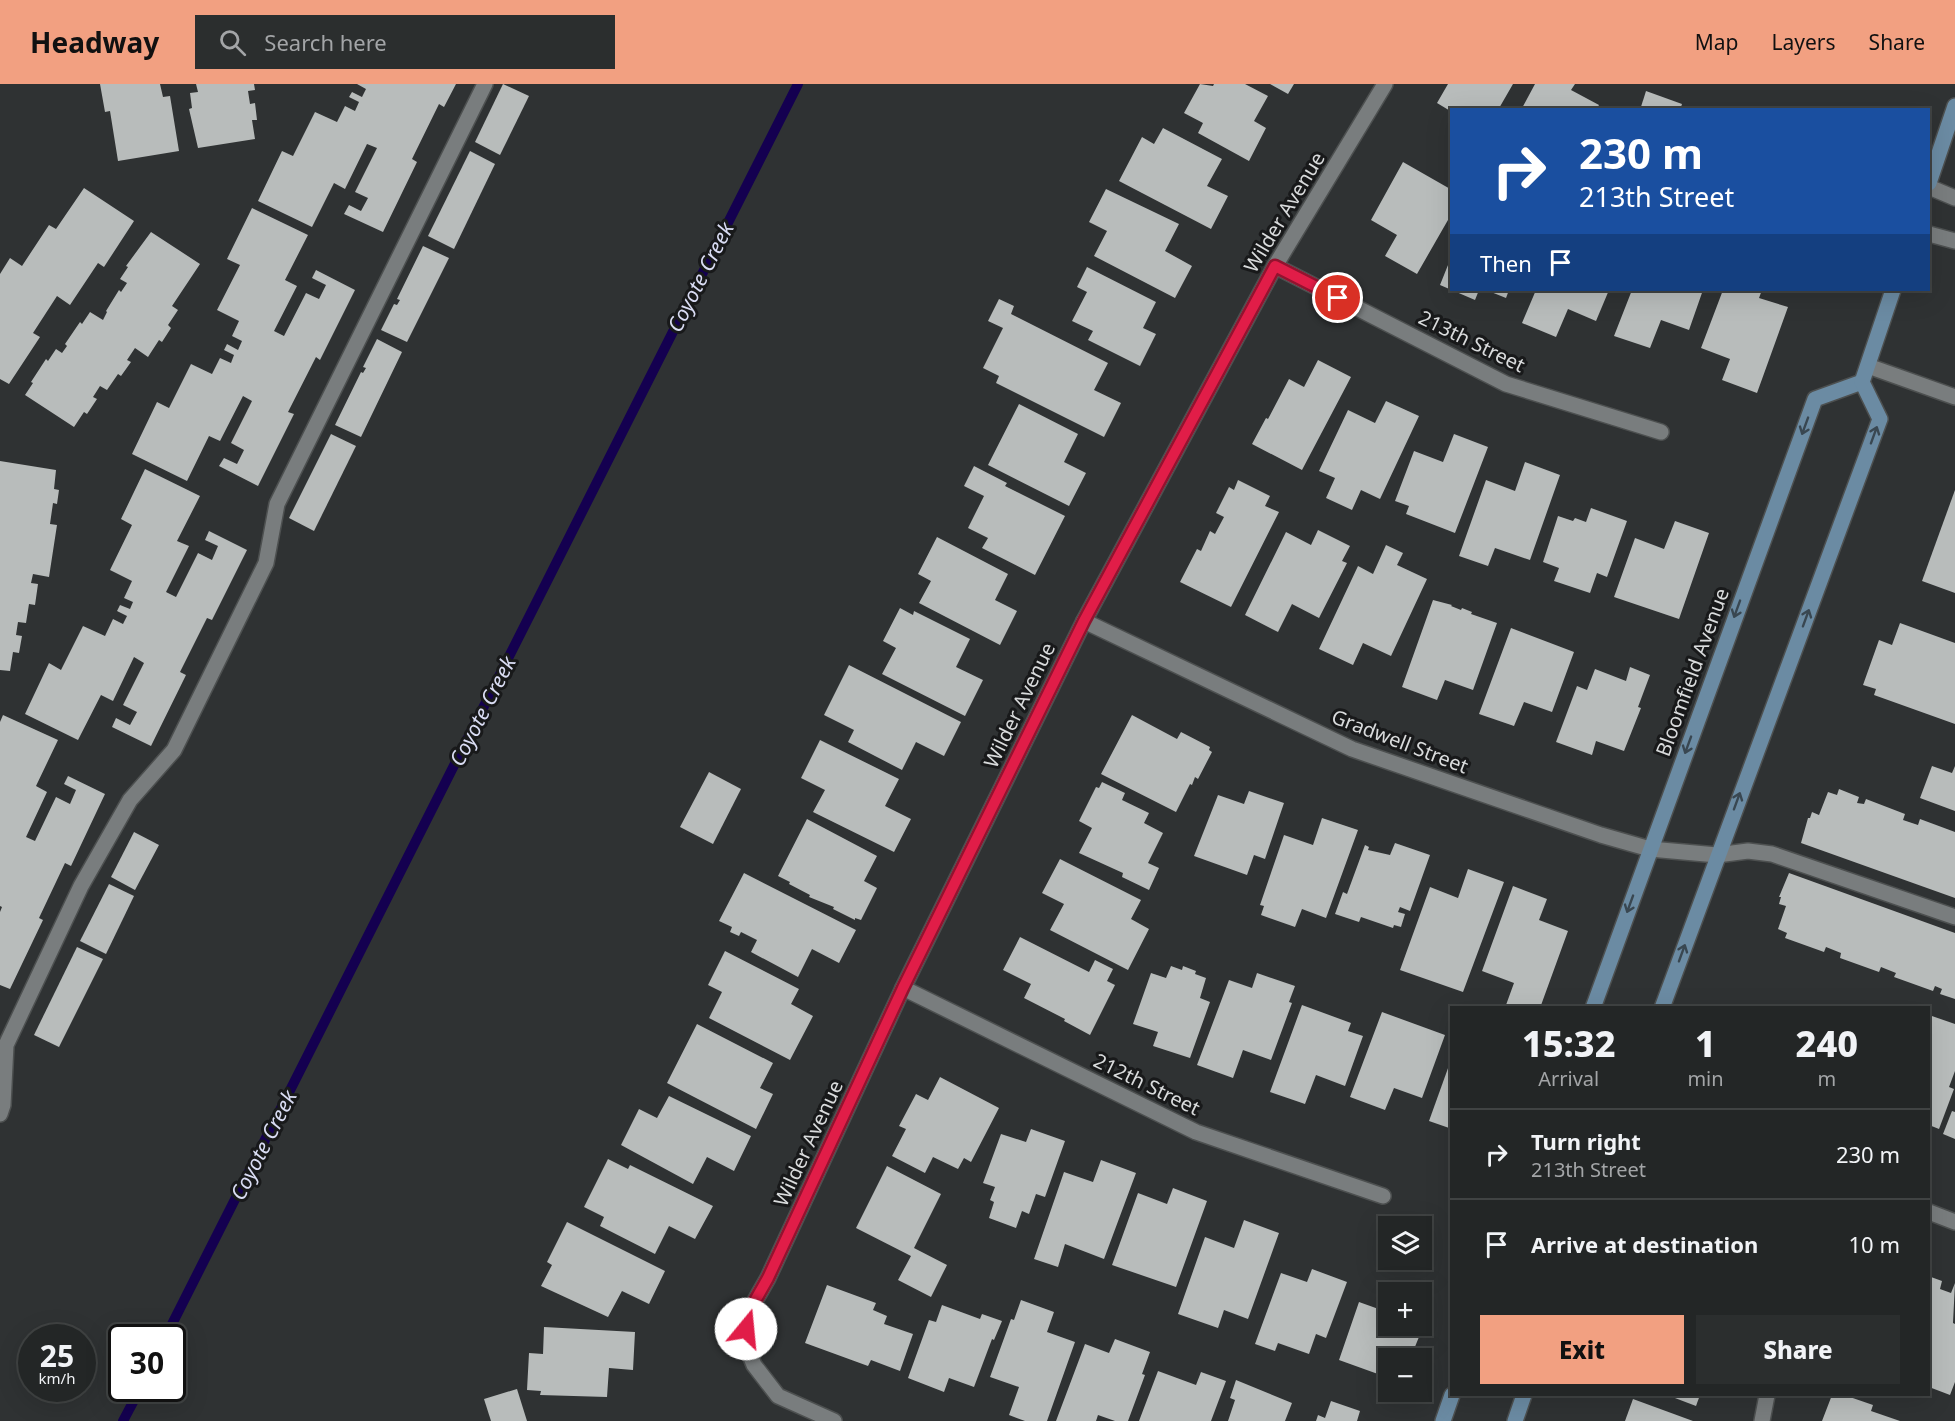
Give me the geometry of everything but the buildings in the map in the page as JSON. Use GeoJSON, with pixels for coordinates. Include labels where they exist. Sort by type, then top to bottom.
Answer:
{"type":"FeatureCollection","features":[{"type":"Feature","properties":{"kind":"street"},"geometry":{"type":"LineString","coordinates":[[0,1114],[3,1105],[6,1045],[81,886],[130,800],[174,750],[266,563],[278,504],[485,84]]}},
{"type":"Feature","properties":{"kind":"street","name":"Wilder Avenue"},"geometry":{"type":"LineString","coordinates":[[834,1421],[778,1396],[754,1365],[745,1343],[747,1315],[768,1278],[903,988],[1084,621],[1275,266],[1385,84]]}},
{"type":"Feature","properties":{"kind":"street"},"geometry":{"type":"LineString","coordinates":[[1930,182],[1955,106]]}},
{"type":"Feature","properties":{"kind":"street"},"geometry":{"type":"LineString","coordinates":[[1930,186],[1955,198]]}},
{"type":"Feature","properties":{"kind":"street"},"geometry":{"type":"LineString","coordinates":[[1930,234],[1955,241]]}},
{"type":"Feature","properties":{"kind":"street","name":"213th Street"},"geometry":{"type":"LineString","coordinates":[[1275,266],[1506,384],[1661,432]]}},
{"type":"Feature","properties":{"kind":"street"},"geometry":{"type":"LineString","coordinates":[[1663,1006],[1880,419],[1862,382],[1893,291]]}},
{"type":"Feature","properties":{"kind":"street"},"geometry":{"type":"LineString","coordinates":[[1868,366],[1955,397]]}},
{"type":"Feature","properties":{"kind":"street","name":"Bloomfield Avenue"},"geometry":{"type":"LineString","coordinates":[[1594,1006],[1815,399],[1862,382]]}},
{"type":"Feature","properties":{"kind":"street","name":"Gradwell Street"},"geometry":{"type":"LineString","coordinates":[[1084,621],[1352,749],[1601,835],[1650,849],[1717,855],[1748,851],[1772,854],[1955,917]]}},
{"type":"Feature","properties":{"kind":"street","name":"212th Street"},"geometry":{"type":"LineString","coordinates":[[903,988],[1196,1132],[1383,1196]]}},
{"type":"Feature","properties":{"kind":"street"},"geometry":{"type":"LineString","coordinates":[[1930,1212],[1955,1222]]}},
{"type":"Feature","properties":{"kind":"street"},"geometry":{"type":"LineString","coordinates":[[1443,1421],[1452,1396]]}},
{"type":"Feature","properties":{"kind":"street"},"geometry":{"type":"LineString","coordinates":[[1515,1421],[1524,1396]]}},
{"type":"Feature","properties":{"kind":"street"},"geometry":{"type":"LineString","coordinates":[[1762,1421],[1767,1396]]}},
{"type":"Feature","properties":{"kind":"waterway","name":"Coyote Creek"},"geometry":{"type":"LineString","coordinates":[[172,1324],[798,84]]}},
{"type":"Feature","properties":{"kind":"waterway","name":"Coyote Creek"},"geometry":{"type":"LineString","coordinates":[[123,1421],[133,1402]]}},
{"type":"Feature","properties":{"kind":"route"},"geometry":{"type":"LineString","coordinates":[[746,1329],[747,1315],[768,1278],[903,988],[1084,621],[1275,266],[1338,298]]}}]}
